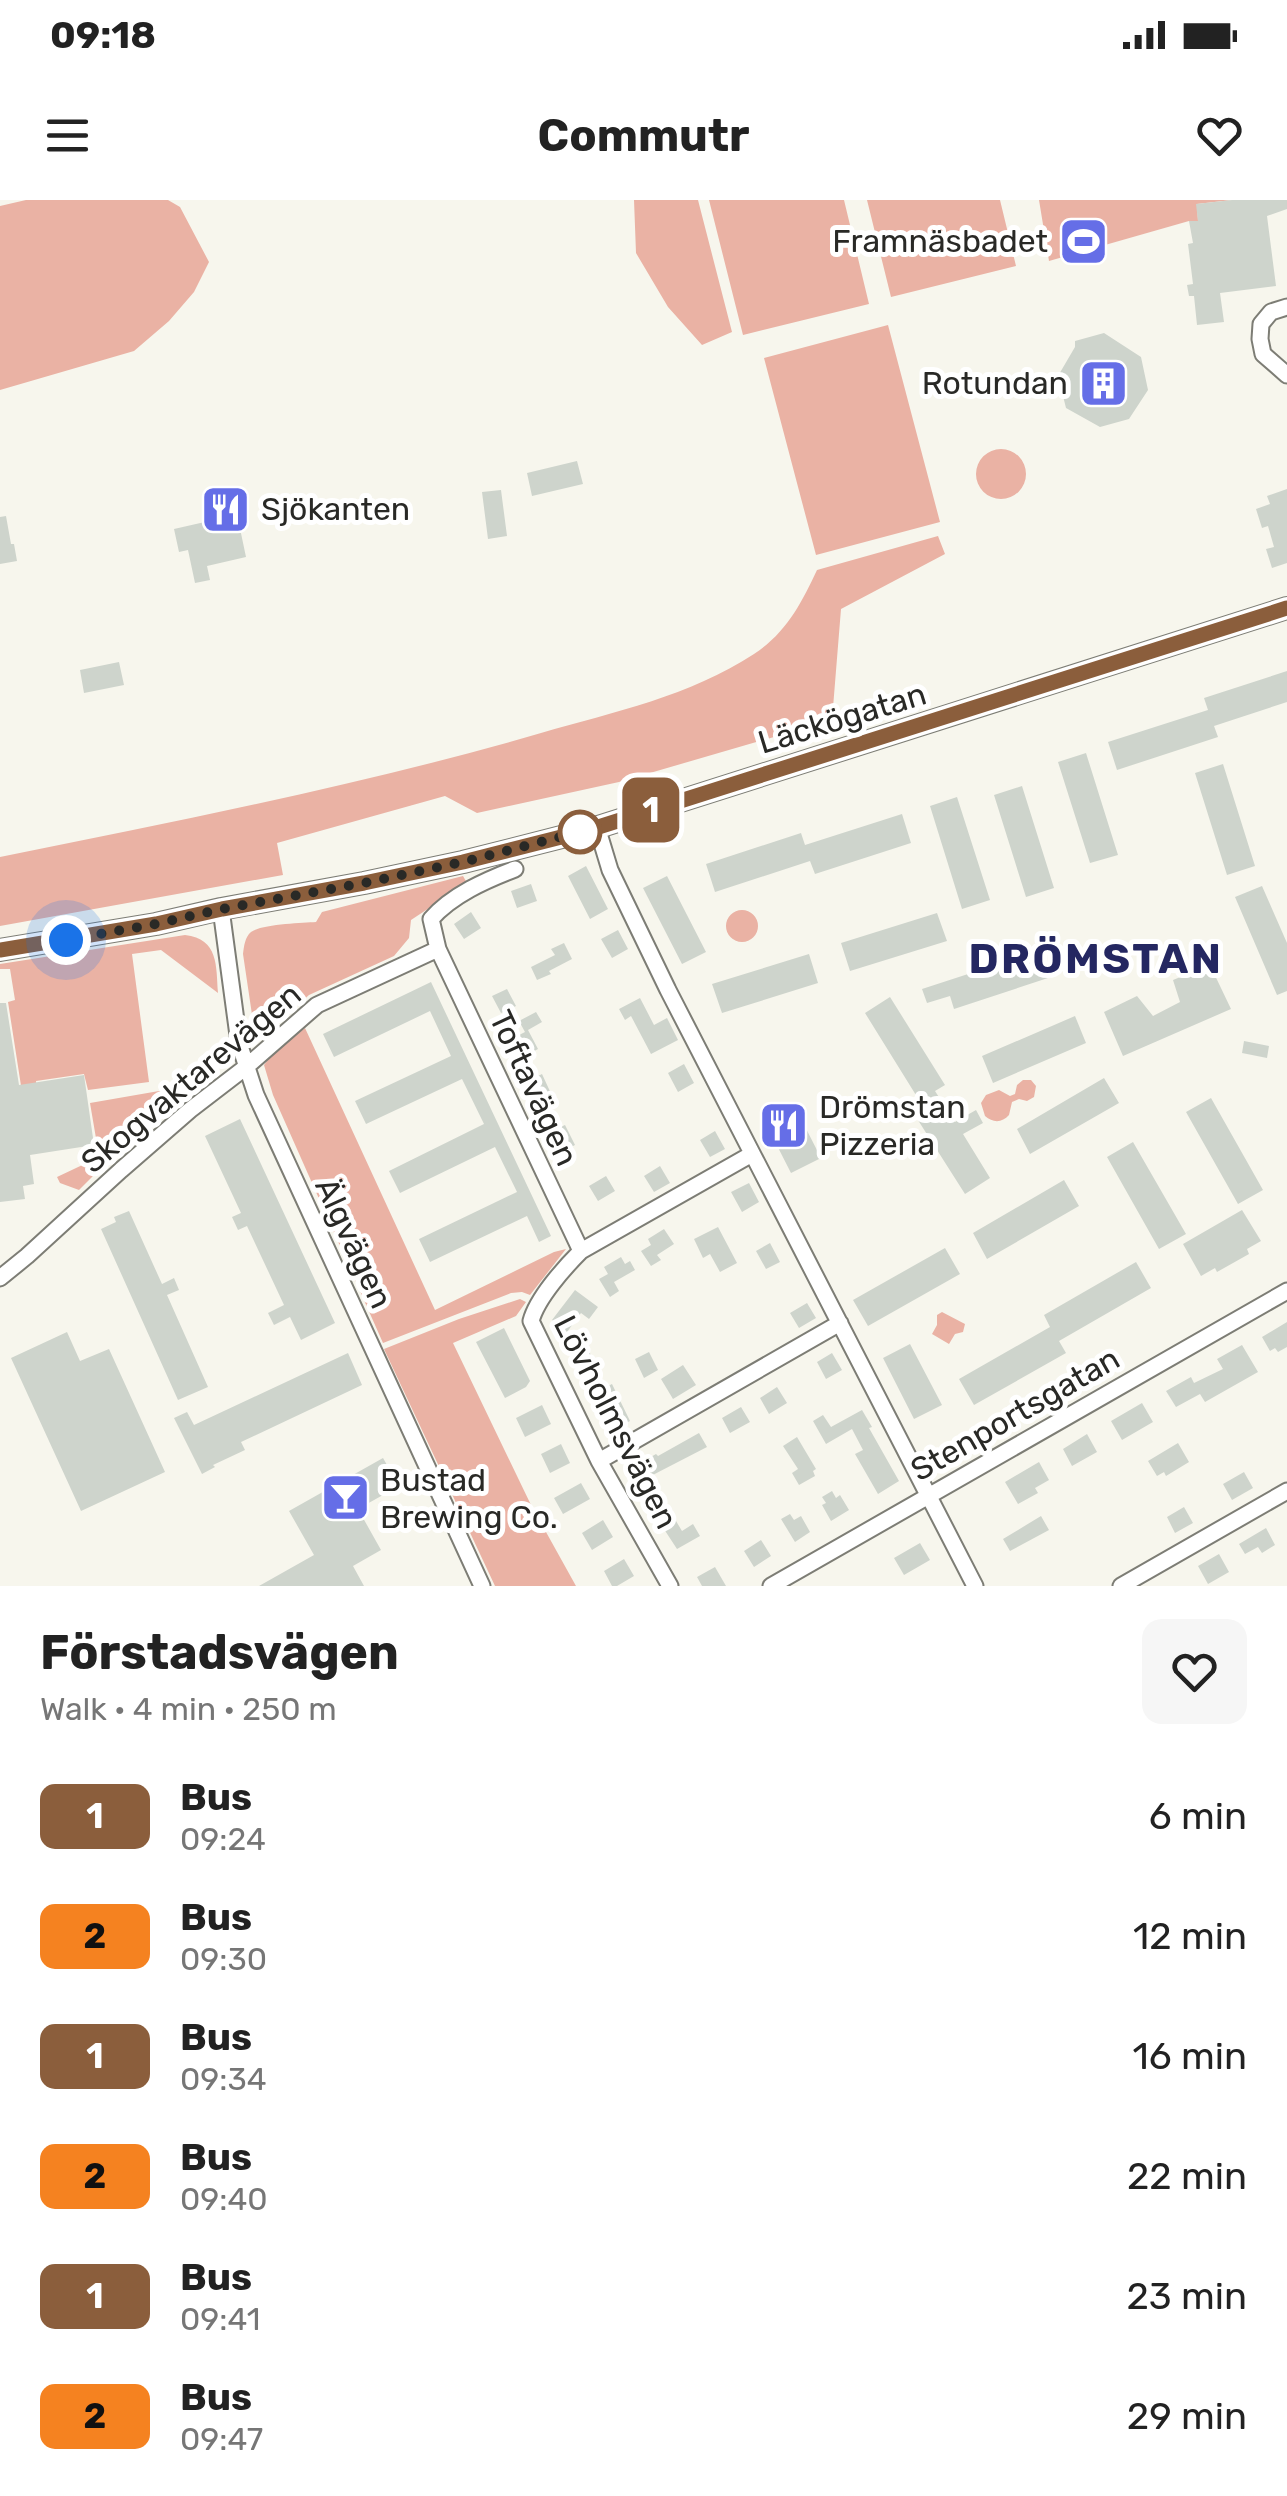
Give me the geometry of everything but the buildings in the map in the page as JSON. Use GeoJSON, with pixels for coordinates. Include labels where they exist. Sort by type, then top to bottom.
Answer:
{"type":"FeatureCollection","features":[{"type":"Feature","properties":{"kind":"main road","name":"Läckögatan"},"geometry":{"type":"LineString","coordinates":[[0,950],[156,924],[446,866],[598,826],[1287,608]]}},
{"type":"Feature","properties":{"kind":"street"},"geometry":{"type":"LineString","coordinates":[[1287,307],[1270,312],[1261,324],[1260,338],[1263,354],[1287,374]]}},
{"type":"Feature","properties":{"kind":"street"},"geometry":{"type":"LineString","coordinates":[[598,826],[610,870],[676,1006],[974,1586]]}},
{"type":"Feature","properties":{"kind":"street"},"geometry":{"type":"LineString","coordinates":[[438,949],[430,918],[491,878],[515,869]]}},
{"type":"Feature","properties":{"kind":"street","name":"Älgvägen"},"geometry":{"type":"LineString","coordinates":[[222,909],[239,1043],[256,1095],[482,1586]]}},
{"type":"Feature","properties":{"kind":"street","name":"Skogvaktarevägen"},"geometry":{"type":"LineString","coordinates":[[0,1278],[176,1122],[317,1005],[438,949]]}},
{"type":"Feature","properties":{"kind":"street","name":"Toftavägen"},"geometry":{"type":"LineString","coordinates":[[438,949],[582,1251]]}},
{"type":"Feature","properties":{"kind":"street","name":"Lövholmsvägen"},"geometry":{"type":"LineString","coordinates":[[670,1586],[599,1460],[531,1321],[540,1302],[582,1251],[752,1154]]}},
{"type":"Feature","properties":{"kind":"street","name":"Stenportsgatan"},"geometry":{"type":"LineString","coordinates":[[778,1584],[1287,1291]]}},
{"type":"Feature","properties":{"kind":"street"},"geometry":{"type":"LineString","coordinates":[[599,1460],[840,1323]]}},
{"type":"Feature","properties":{"kind":"street"},"geometry":{"type":"LineString","coordinates":[[1121,1586],[1287,1492]]}},
{"type":"Feature","properties":{"kind":"shaded area"},"geometry":{"type":"Polygon","coordinates":[[[26,200],[168,200],[180,207],[209,262],[194,292],[169,321],[134,351],[0,390],[0,206],[26,200]]]}},
{"type":"Feature","properties":{"kind":"shaded area"},"geometry":{"type":"Polygon","coordinates":[[[634,200],[698,200],[732,332],[702,345],[668,307],[636,253],[634,200]]]}},
{"type":"Feature","properties":{"kind":"shaded area"},"geometry":{"type":"Polygon","coordinates":[[[709,200],[844,200],[869,304],[743,335],[709,200]]]}},
{"type":"Feature","properties":{"kind":"shaded area"},"geometry":{"type":"Polygon","coordinates":[[[867,200],[1000,200],[1016,266],[891,297],[867,200]]]}},
{"type":"Feature","properties":{"kind":"shaded area","name":"Framnäsbadet"},"geometry":{"type":"Polygon","coordinates":[[[1039,200],[1232,200],[1197,204],[1198,221],[1049,261],[1039,200]]]}},
{"type":"Feature","properties":{"kind":"shaded area"},"geometry":{"type":"Polygon","coordinates":[[[888,325],[940,522],[816,555],[764,358],[888,325]]]}},
{"type":"Feature","properties":{"kind":"shaded area"},"geometry":{"type":"Polygon","coordinates":[[[1001,449],[1018,457],[1026,474],[1018,491],[1001,499],[984,491],[976,474],[984,457],[1001,449]]]}},
{"type":"Feature","properties":{"kind":"shaded area"},"geometry":{"type":"Polygon","coordinates":[[[938,536],[945,554],[841,609],[832,720],[619,782],[477,813],[445,796],[277,843],[283,875],[0,926],[0,857],[339,785],[474,752],[651,701],[729,669],[765,646],[792,617],[817,570],[938,536]]]}},
{"type":"Feature","properties":{"kind":"shaded area"},"geometry":{"type":"Polygon","coordinates":[[[463,876],[467,883],[411,920],[409,938],[394,956],[309,995],[271,1029],[258,1034],[243,954],[251,932],[316,922],[322,912],[463,876]]]}},
{"type":"Feature","properties":{"kind":"shaded area"},"geometry":{"type":"Polygon","coordinates":[[[742,910],[753,915],[758,926],[753,937],[742,942],[731,937],[726,926],[731,915],[742,910]]]}},
{"type":"Feature","properties":{"kind":"shaded area"},"geometry":{"type":"Polygon","coordinates":[[[185,935],[204,942],[214,955],[218,993],[161,950],[132,954],[149,1082],[88,1090],[84,1074],[36,1081],[38,1103],[24,1105],[8,1002],[15,1000],[10,969],[0,969],[0,964],[185,935]]]}},
{"type":"Feature","properties":{"kind":"shaded area"},"geometry":{"type":"Polygon","coordinates":[[[305,1028],[435,1310],[566,1249],[530,1295],[511,1293],[383,1343],[273,1095],[264,1065],[305,1028]]]}},
{"type":"Feature","properties":{"kind":"shaded area"},"geometry":{"type":"Polygon","coordinates":[[[1023,1080],[1031,1080],[1036,1086],[1034,1097],[1012,1102],[1009,1115],[1000,1121],[985,1116],[981,1103],[986,1095],[999,1090],[1010,1096],[1015,1094],[1023,1080]]]}},
{"type":"Feature","properties":{"kind":"shaded area"},"geometry":{"type":"Polygon","coordinates":[[[159,1091],[173,1105],[109,1161],[98,1150],[90,1103],[159,1091]]]}},
{"type":"Feature","properties":{"kind":"shaded area"},"geometry":{"type":"Polygon","coordinates":[[[93,1160],[103,1166],[79,1190],[60,1183],[57,1177],[93,1160]]]}},
{"type":"Feature","properties":{"kind":"shaded area"},"geometry":{"type":"Polygon","coordinates":[[[520,1299],[526,1302],[516,1316],[453,1343],[531,1505],[576,1586],[495,1586],[384,1349],[520,1299]]]}},
{"type":"Feature","properties":{"kind":"shaded area"},"geometry":{"type":"Polygon","coordinates":[[[942,1312],[965,1324],[963,1332],[955,1334],[949,1344],[932,1334],[937,1315],[942,1312]]]}},
{"type":"Feature","properties":{"kind":"bus line","name":"1"},"geometry":{"type":"LineString","coordinates":[[0,950],[364,883],[589,830],[1287,608]]}},
{"type":"Feature","properties":{"kind":"place","name":"Framnäsbadet"},"geometry":{"type":"Point","coordinates":[1083,241]}},
{"type":"Feature","properties":{"kind":"place","name":"Rotundan"},"geometry":{"type":"Point","coordinates":[1103,383]}},
{"type":"Feature","properties":{"kind":"place","name":"Sjökanten"},"geometry":{"type":"Point","coordinates":[226,509]}},
{"type":"Feature","properties":{"kind":"place","name":"Drömstan Pizzeria"},"geometry":{"type":"Point","coordinates":[784,1125]}},
{"type":"Feature","properties":{"kind":"place","name":"Bustad Brewing Co."},"geometry":{"type":"Point","coordinates":[345,1498]}},
{"type":"Feature","properties":{"kind":"district","name":"DRÖMSTAN"},"geometry":{"type":"Point","coordinates":[1096,959]}},
{"type":"Feature","properties":{"kind":"route"},"geometry":{"type":"LineString","coordinates":[[66,940],[364,883],[580,832]]}}]}
